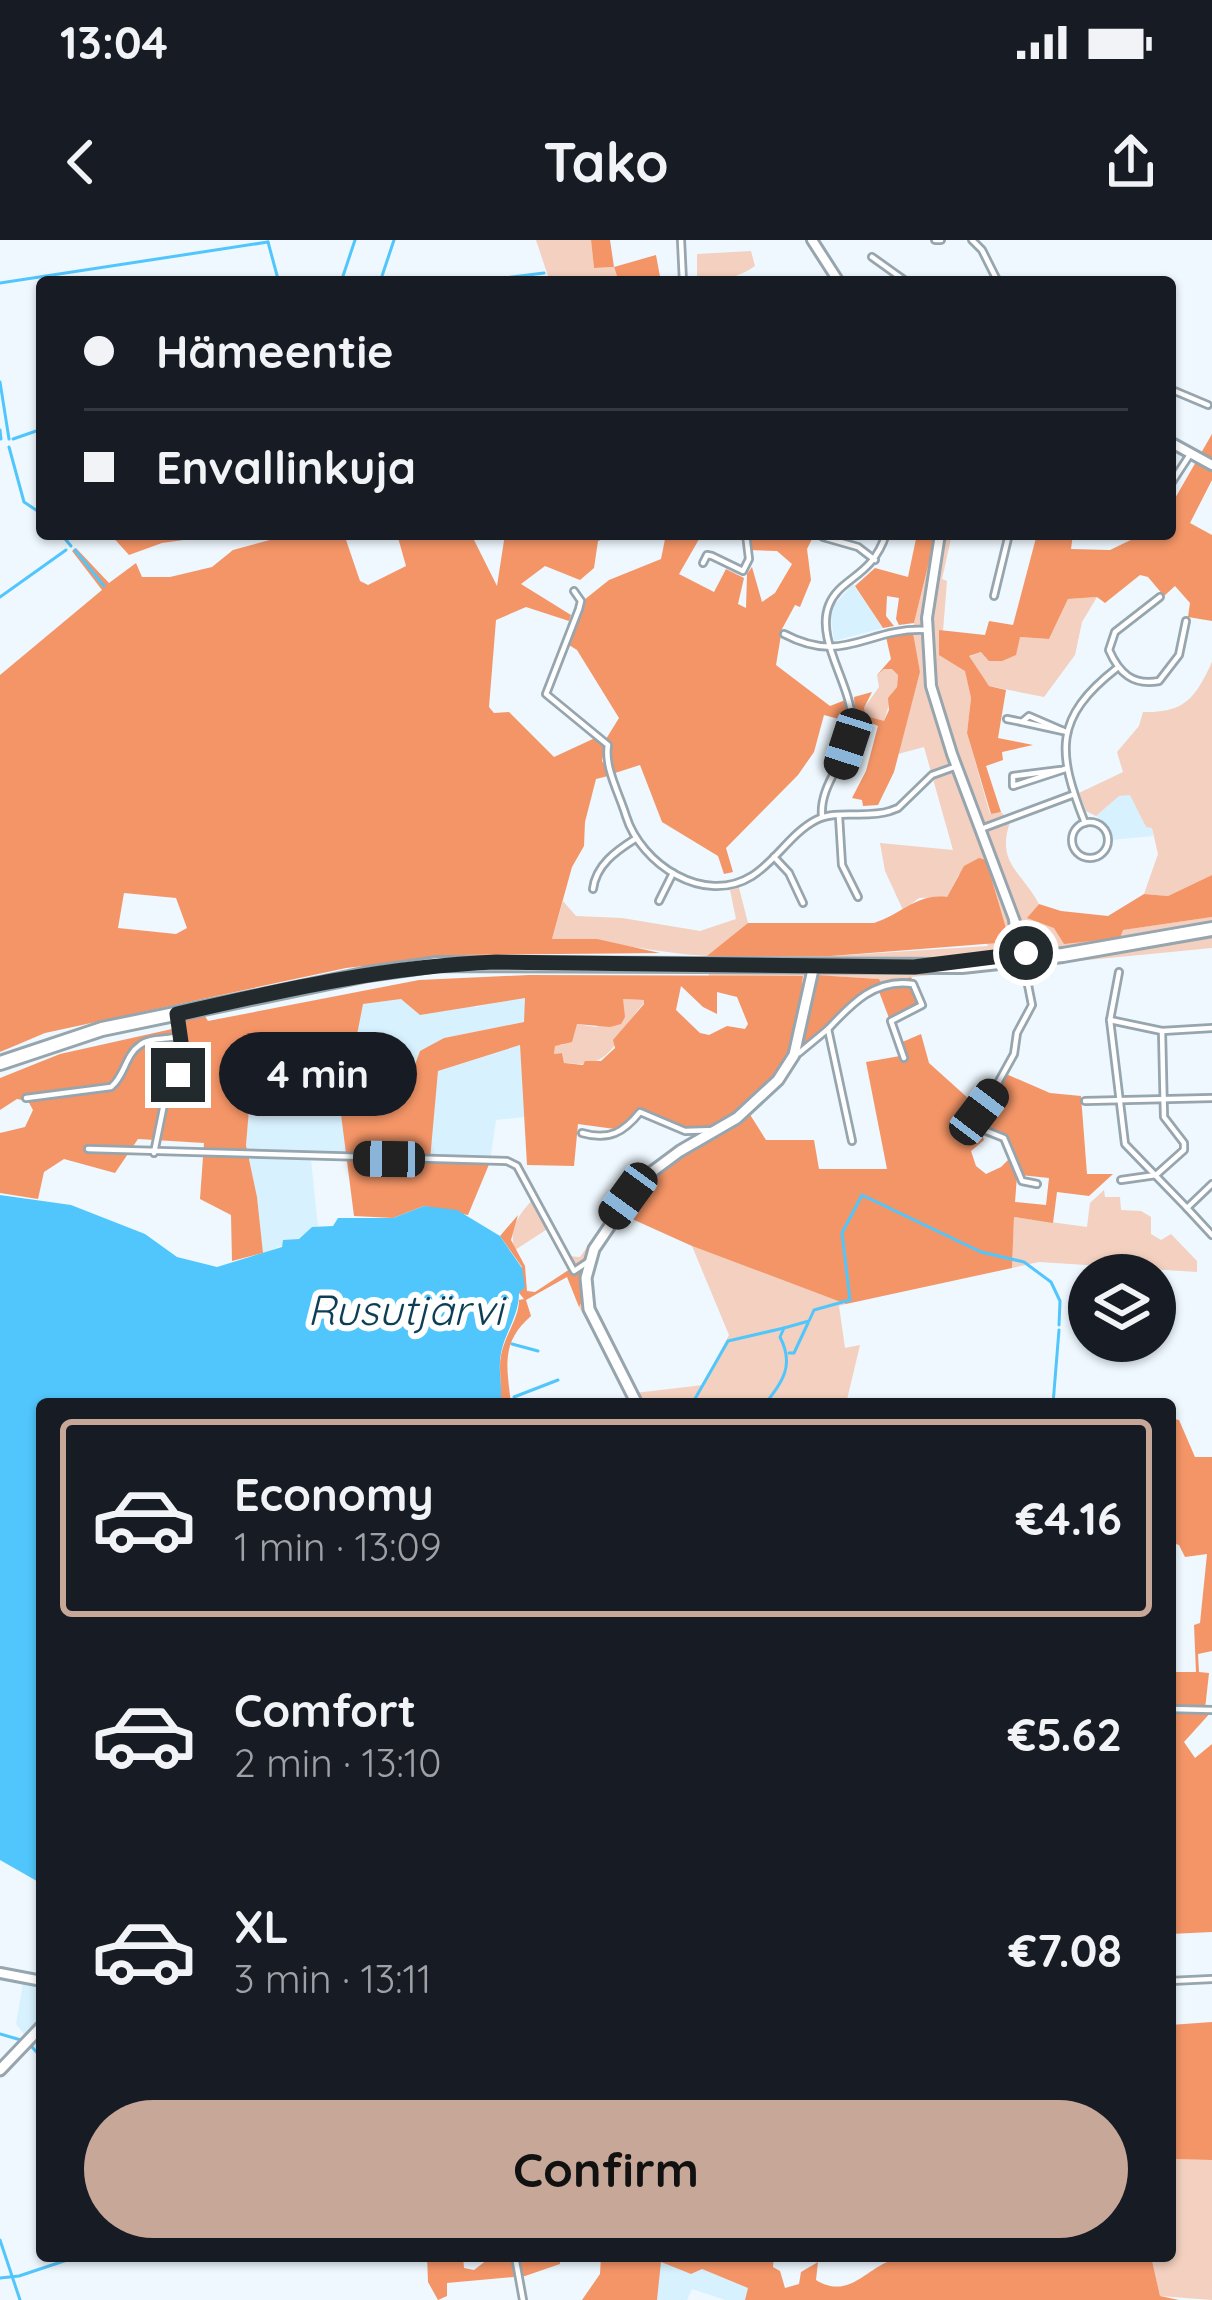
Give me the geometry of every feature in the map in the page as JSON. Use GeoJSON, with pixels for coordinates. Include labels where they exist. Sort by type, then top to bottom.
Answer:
{"type":"FeatureCollection","features":[{"type":"Feature","properties":{"kind":"main road"},"geometry":{"type":"LineString","coordinates":[[0,1063],[56,1042],[177,1014],[438,964],[940,966],[1212,932]]}},
{"type":"Feature","properties":{"kind":"main road"},"geometry":{"type":"LineString","coordinates":[[634,1398],[592,1320],[586,1293],[589,1261],[641,1180],[756,1103],[778,1080],[794,1055],[811,965]]}},
{"type":"Feature","properties":{"kind":"main road"},"geometry":{"type":"LineString","coordinates":[[0,2071],[36,2032]]}},
{"type":"Feature","properties":{"kind":"street"},"geometry":{"type":"LineString","coordinates":[[681,240],[683,276]]}},
{"type":"Feature","properties":{"kind":"street"},"geometry":{"type":"LineString","coordinates":[[812,240],[834,276]]}},
{"type":"Feature","properties":{"kind":"street"},"geometry":{"type":"LineString","coordinates":[[972,240],[995,276]]}},
{"type":"Feature","properties":{"kind":"street"},"geometry":{"type":"LineString","coordinates":[[872,257],[899,276]]}},
{"type":"Feature","properties":{"kind":"street"},"geometry":{"type":"LineString","coordinates":[[1176,391],[1208,405]]}},
{"type":"Feature","properties":{"kind":"street"},"geometry":{"type":"LineString","coordinates":[[1176,445],[1212,465]]}},
{"type":"Feature","properties":{"kind":"street"},"geometry":{"type":"LineString","coordinates":[[1176,476],[1191,453]]}},
{"type":"Feature","properties":{"kind":"street"},"geometry":{"type":"LineString","coordinates":[[703,563],[712,556],[743,571],[749,559],[747,540]]}},
{"type":"Feature","properties":{"kind":"street"},"geometry":{"type":"LineString","coordinates":[[836,540],[858,547],[875,560]]}},
{"type":"Feature","properties":{"kind":"street"},"geometry":{"type":"LineString","coordinates":[[822,816],[822,797],[840,769],[852,729],[850,696],[831,648],[826,618],[830,601],[875,560],[883,540]]}},
{"type":"Feature","properties":{"kind":"street"},"geometry":{"type":"LineString","coordinates":[[939,540],[926,630],[932,686],[1014,920],[1032,1005],[1014,1054],[977,1121],[984,1130],[1004,1138],[1022,1181],[1037,1184]]}},
{"type":"Feature","properties":{"kind":"street"},"geometry":{"type":"LineString","coordinates":[[994,596],[1008,540]]}},
{"type":"Feature","properties":{"kind":"street"},"geometry":{"type":"LineString","coordinates":[[574,591],[581,601],[546,694],[608,745],[605,762],[635,839],[673,873],[704,884],[729,885],[759,872],[822,816],[874,815],[898,808],[932,775],[957,766]]}},
{"type":"Feature","properties":{"kind":"street"},"geometry":{"type":"LineString","coordinates":[[1160,597],[1115,632],[1109,650],[1117,668],[1137,681],[1159,681],[1179,655],[1186,621]]}},
{"type":"Feature","properties":{"kind":"street"},"geometry":{"type":"LineString","coordinates":[[784,634],[805,645],[831,648],[904,630],[926,630]]}},
{"type":"Feature","properties":{"kind":"street"},"geometry":{"type":"LineString","coordinates":[[1085,823],[1063,769],[1065,732],[1083,698],[1117,668]]}},
{"type":"Feature","properties":{"kind":"street"},"geometry":{"type":"LineString","coordinates":[[1007,719],[1022,722],[1029,716],[1065,732]]}},
{"type":"Feature","properties":{"kind":"street"},"geometry":{"type":"LineString","coordinates":[[1063,769],[1038,778],[1013,786],[1013,776],[1063,769]]}},
{"type":"Feature","properties":{"kind":"street"},"geometry":{"type":"LineString","coordinates":[[982,829],[1073,794]]}},
{"type":"Feature","properties":{"kind":"street"},"geometry":{"type":"LineString","coordinates":[[838,816],[842,865],[858,896]]}},
{"type":"Feature","properties":{"kind":"street"},"geometry":{"type":"LineString","coordinates":[[1085,823],[1098,824],[1107,835],[1104,850],[1093,858],[1082,856],[1072,844],[1074,831],[1085,823]]}},
{"type":"Feature","properties":{"kind":"street"},"geometry":{"type":"LineString","coordinates":[[593,889],[599,871],[635,839]]}},
{"type":"Feature","properties":{"kind":"street"},"geometry":{"type":"LineString","coordinates":[[774,857],[789,873],[802,903]]}},
{"type":"Feature","properties":{"kind":"street"},"geometry":{"type":"LineString","coordinates":[[658,901],[673,873]]}},
{"type":"Feature","properties":{"kind":"street"},"geometry":{"type":"LineString","coordinates":[[1119,972],[1110,1020],[1125,1144],[1212,1235]]}},
{"type":"Feature","properties":{"kind":"street"},"geometry":{"type":"LineString","coordinates":[[794,1055],[806,1050],[849,1006],[878,986],[912,984],[922,1005],[891,1021],[904,1058]]}},
{"type":"Feature","properties":{"kind":"street"},"geometry":{"type":"LineString","coordinates":[[154,1153],[165,1099],[178,1075],[177,1014]]}},
{"type":"Feature","properties":{"kind":"street"},"geometry":{"type":"LineString","coordinates":[[1110,1020],[1162,1031],[1212,1028]]}},
{"type":"Feature","properties":{"kind":"street"},"geometry":{"type":"LineString","coordinates":[[828,1029],[852,1141]]}},
{"type":"Feature","properties":{"kind":"street"},"geometry":{"type":"LineString","coordinates":[[1121,1180],[1156,1175],[1184,1150],[1184,1143],[1164,1117],[1162,1031]]}},
{"type":"Feature","properties":{"kind":"street"},"geometry":{"type":"LineString","coordinates":[[26,1098],[111,1087],[138,1046],[180,1036]]}},
{"type":"Feature","properties":{"kind":"street"},"geometry":{"type":"LineString","coordinates":[[1085,1101],[1212,1098]]}},
{"type":"Feature","properties":{"kind":"street"},"geometry":{"type":"LineString","coordinates":[[582,1133],[596,1137],[621,1133],[640,1112],[685,1131],[716,1130]]}},
{"type":"Feature","properties":{"kind":"street"},"geometry":{"type":"LineString","coordinates":[[88,1149],[507,1161],[517,1166],[574,1271],[589,1261]]}},
{"type":"Feature","properties":{"kind":"street"},"geometry":{"type":"LineString","coordinates":[[1187,1208],[1212,1184]]}},
{"type":"Feature","properties":{"kind":"street"},"geometry":{"type":"LineString","coordinates":[[1176,1709],[1212,1710]]}},
{"type":"Feature","properties":{"kind":"street"},"geometry":{"type":"LineString","coordinates":[[0,1973],[36,1980]]}},
{"type":"Feature","properties":{"kind":"street"},"geometry":{"type":"LineString","coordinates":[[1176,1981],[1212,1979]]}},
{"type":"Feature","properties":{"kind":"street"},"geometry":{"type":"LineString","coordinates":[[515,2262],[523,2300]]}},
{"type":"Feature","properties":{"kind":"shaded area"},"geometry":{"type":"Polygon","coordinates":[[[536,240],[591,240],[594,268],[614,267],[617,276],[548,276],[536,240]]]}},
{"type":"Feature","properties":{"kind":"shaded area"},"geometry":{"type":"Polygon","coordinates":[[[591,240],[610,240],[614,267],[594,268],[591,240]]]}},
{"type":"Feature","properties":{"kind":"shaded area"},"geometry":{"type":"Polygon","coordinates":[[[751,251],[755,266],[732,276],[697,276],[697,254],[751,251]]]}},
{"type":"Feature","properties":{"kind":"shaded area"},"geometry":{"type":"Polygon","coordinates":[[[656,255],[660,276],[617,276],[614,267],[656,255]]]}},
{"type":"Feature","properties":{"kind":"shaded area"},"geometry":{"type":"Polygon","coordinates":[[[1212,434],[1212,480],[1190,523],[1212,535],[1212,621],[1188,617],[1190,603],[1175,586],[1164,596],[1148,577],[1140,575],[1105,603],[1097,597],[1068,599],[1049,639],[1020,637],[1016,655],[1002,661],[989,661],[981,652],[969,656],[989,686],[1006,690],[998,738],[1033,745],[1002,752],[1003,760],[986,766],[1001,812],[991,814],[967,733],[971,698],[965,671],[939,655],[939,630],[985,635],[989,621],[1013,625],[1035,540],[1072,540],[1071,549],[1110,550],[1131,540],[1176,540],[1176,497],[1212,434]]]}},
{"type":"Feature","properties":{"kind":"shaded area"},"geometry":{"type":"Polygon","coordinates":[[[115,540],[183,540],[162,543],[129,555],[115,540]]]}},
{"type":"Feature","properties":{"kind":"shaded area"},"geometry":{"type":"Polygon","coordinates":[[[270,540],[346,540],[360,581],[368,585],[406,566],[399,540],[474,540],[497,586],[504,540],[601,540],[594,568],[580,580],[545,566],[521,584],[571,615],[569,621],[526,607],[496,620],[489,707],[494,713],[509,712],[554,757],[595,738],[605,746],[602,761],[612,775],[596,779],[584,846],[572,867],[552,939],[597,939],[660,953],[462,955],[346,968],[45,1033],[0,1052],[0,675],[102,590],[72,551],[76,548],[109,583],[136,563],[142,577],[170,577],[212,567],[233,550],[270,540]],[[124,893],[118,928],[176,934],[187,928],[176,898],[124,893]]]}},
{"type":"Feature","properties":{"kind":"shaded area"},"geometry":{"type":"Polygon","coordinates":[[[665,540],[699,540],[679,574],[714,592],[726,569],[744,578],[738,604],[746,608],[747,574],[752,567],[762,602],[775,593],[792,564],[777,551],[749,550],[748,540],[812,540],[807,549],[811,580],[800,607],[795,605],[782,629],[776,665],[830,706],[848,699],[850,722],[824,715],[814,752],[798,775],[726,848],[733,872],[724,874],[718,856],[662,822],[640,765],[615,773],[608,761],[606,739],[619,718],[577,650],[569,645],[584,600],[609,580],[661,559],[665,540]]]}},
{"type":"Feature","properties":{"kind":"shaded area"},"geometry":{"type":"Polygon","coordinates":[[[916,540],[935,540],[914,623],[899,625],[899,598],[887,596],[886,616],[894,626],[883,628],[855,586],[875,568],[908,577],[916,540]]]}},
{"type":"Feature","properties":{"kind":"shaded area"},"geometry":{"type":"Polygon","coordinates":[[[935,540],[951,540],[942,579],[947,581],[943,631],[939,630],[965,670],[971,698],[967,733],[990,814],[1001,812],[1010,822],[1008,857],[1039,904],[1028,917],[1122,930],[1212,917],[1212,948],[911,977],[883,986],[878,979],[831,976],[709,977],[707,956],[552,939],[563,901],[576,916],[700,931],[736,919],[730,890],[739,888],[748,923],[710,956],[831,956],[988,946],[959,874],[947,897],[919,898],[903,910],[885,871],[880,843],[953,850],[924,747],[898,754],[920,672],[913,645],[935,540]]]}},
{"type":"Feature","properties":{"kind":"shaded area"},"geometry":{"type":"Polygon","coordinates":[[[853,584],[883,628],[834,641],[830,610],[853,584]]]}},
{"type":"Feature","properties":{"kind":"shaded area"},"geometry":{"type":"Polygon","coordinates":[[[1097,597],[1082,622],[1075,655],[1044,697],[989,686],[968,657],[1020,637],[1049,639],[1068,599],[1097,597]]]}},
{"type":"Feature","properties":{"kind":"shaded area"},"geometry":{"type":"Polygon","coordinates":[[[913,633],[920,672],[894,772],[878,805],[863,806],[862,800],[852,798],[866,771],[878,726],[856,722],[854,697],[872,692],[864,708],[866,716],[884,721],[898,675],[884,669],[877,675],[891,659],[886,637],[913,633]]]}},
{"type":"Feature","properties":{"kind":"shaded area"},"geometry":{"type":"Polygon","coordinates":[[[1212,662],[1212,875],[1168,896],[1144,894],[1158,854],[1152,828],[1146,827],[1130,795],[1119,796],[1096,816],[1086,811],[1079,793],[1123,772],[1117,752],[1139,726],[1143,712],[1169,710],[1186,701],[1212,662]]]}},
{"type":"Feature","properties":{"kind":"shaded area"},"geometry":{"type":"Polygon","coordinates":[[[884,669],[898,675],[897,687],[884,722],[879,723],[866,716],[864,708],[879,687],[877,675],[884,669]]]}},
{"type":"Feature","properties":{"kind":"shaded area"},"geometry":{"type":"Polygon","coordinates":[[[1130,794],[1153,836],[1110,840],[1108,827],[1096,816],[1119,796],[1130,794]]]}},
{"type":"Feature","properties":{"kind":"shaded area"},"geometry":{"type":"Polygon","coordinates":[[[979,858],[986,860],[1010,942],[831,956],[707,956],[748,923],[874,923],[918,901],[947,897],[964,866],[979,858]]]}},
{"type":"Feature","properties":{"kind":"shaded area"},"geometry":{"type":"Polygon","coordinates":[[[1212,875],[1212,917],[1123,930],[1120,938],[1064,944],[1054,928],[1027,918],[1039,904],[1108,916],[1144,894],[1168,896],[1212,875]]]}},
{"type":"Feature","properties":{"kind":"shaded area"},"geometry":{"type":"Polygon","coordinates":[[[529,975],[803,976],[786,1069],[749,1113],[766,1140],[814,1140],[819,1169],[887,1169],[866,1062],[900,1056],[900,1043],[921,1034],[929,1063],[979,1108],[976,1121],[984,1140],[971,1151],[976,1166],[986,1174],[1011,1157],[1017,1176],[1015,1202],[1046,1205],[1049,1178],[1020,1175],[1005,1136],[982,1127],[979,1120],[1006,1074],[1050,1093],[1081,1096],[1087,1174],[1113,1174],[1089,1196],[1057,1192],[1053,1223],[1014,1217],[1012,1268],[846,1304],[621,1214],[653,1166],[713,1128],[686,1129],[640,1109],[622,1130],[578,1124],[574,1166],[527,1165],[520,1045],[438,1071],[430,1160],[490,1162],[468,1215],[424,1206],[393,1218],[354,1216],[338,1091],[250,1098],[246,1145],[263,1253],[232,1261],[231,1215],[200,1199],[204,1143],[138,1139],[115,1173],[64,1159],[44,1172],[38,1199],[0,1193],[0,1133],[25,1127],[33,1110],[28,1101],[17,1099],[0,1110],[0,1078],[60,1054],[181,1027],[180,1018],[203,1013],[208,1021],[419,980],[529,975]],[[681,986],[676,1010],[700,1033],[709,1035],[727,1026],[745,1029],[748,1024],[737,997],[717,992],[717,1014],[681,986]],[[525,998],[420,1015],[401,999],[363,1004],[346,1091],[368,1096],[378,1065],[413,1070],[420,1051],[444,1038],[524,1022],[525,998]],[[623,999],[621,1024],[610,1027],[577,1024],[572,1042],[555,1046],[554,1054],[562,1053],[564,1063],[601,1061],[615,1048],[613,1040],[644,1000],[623,999]]]}},
{"type":"Feature","properties":{"kind":"shaded area"},"geometry":{"type":"Polygon","coordinates":[[[816,975],[879,979],[883,986],[911,977],[924,1006],[889,1018],[878,989],[849,1007],[797,1054],[816,975]]]}},
{"type":"Feature","properties":{"kind":"shaded area"},"geometry":{"type":"Polygon","coordinates":[[[525,997],[525,1022],[444,1038],[414,1070],[368,1097],[346,1091],[362,1004],[401,999],[476,1007],[525,997]]]}},
{"type":"Feature","properties":{"kind":"shaded area"},"geometry":{"type":"Polygon","coordinates":[[[623,999],[644,1003],[605,1056],[582,1064],[564,1063],[562,1053],[554,1054],[555,1045],[563,1045],[577,1024],[596,1027],[622,1014],[623,999]]]}},
{"type":"Feature","properties":{"kind":"shaded area"},"geometry":{"type":"Polygon","coordinates":[[[520,1045],[525,1117],[496,1120],[490,1162],[429,1160],[438,1071],[520,1045]]]}},
{"type":"Feature","properties":{"kind":"shaded area"},"geometry":{"type":"Polygon","coordinates":[[[338,1091],[349,1161],[311,1160],[318,1227],[263,1253],[246,1145],[250,1097],[338,1091]]]}},
{"type":"Feature","properties":{"kind":"shaded area"},"geometry":{"type":"Polygon","coordinates":[[[653,1166],[605,1238],[592,1277],[591,1297],[609,1346],[635,1393],[703,1385],[729,1335],[692,1246],[846,1304],[839,1306],[845,1348],[860,1345],[847,1398],[631,1398],[579,1307],[584,1298],[567,1256],[580,1257],[643,1168],[653,1166]]]}},
{"type":"Feature","properties":{"kind":"shaded area"},"geometry":{"type":"Polygon","coordinates":[[[1104,1190],[1105,1197],[1120,1197],[1121,1210],[1151,1217],[1151,1234],[1161,1240],[1171,1234],[1197,1261],[1197,1272],[1176,1271],[1176,1254],[1068,1254],[1068,1264],[1039,1262],[1012,1268],[1014,1217],[1087,1227],[1090,1203],[1104,1190]]]}},
{"type":"Feature","properties":{"kind":"shaded area"},"geometry":{"type":"Polygon","coordinates":[[[535,1197],[552,1226],[515,1250],[514,1228],[535,1197]]]}},
{"type":"Feature","properties":{"kind":"shaded area"},"geometry":{"type":"Polygon","coordinates":[[[518,1215],[511,1240],[525,1266],[527,1291],[535,1292],[570,1269],[573,1273],[586,1265],[579,1307],[567,1277],[526,1300],[531,1316],[514,1336],[508,1356],[510,1398],[500,1398],[500,1361],[519,1300],[524,1299],[519,1293],[522,1267],[500,1236],[518,1215]]]}},
{"type":"Feature","properties":{"kind":"shaded area"},"geometry":{"type":"Polygon","coordinates":[[[1176,1419],[1195,1457],[1212,1457],[1212,1651],[1198,1654],[1199,1672],[1209,1673],[1205,1709],[1176,1708],[1176,1672],[1196,1672],[1194,1625],[1200,1623],[1207,1554],[1185,1557],[1179,1545],[1176,1419]]]}},
{"type":"Feature","properties":{"kind":"shaded area"},"geometry":{"type":"Polygon","coordinates":[[[1176,1710],[1212,1711],[1184,1742],[1195,1758],[1212,1744],[1212,1932],[1176,1934],[1176,1710]]]}},
{"type":"Feature","properties":{"kind":"shaded area"},"geometry":{"type":"Polygon","coordinates":[[[25,1972],[36,1975],[36,2049],[16,2024],[25,1972]]]}},
{"type":"Feature","properties":{"kind":"shaded area"},"geometry":{"type":"Polygon","coordinates":[[[1212,2022],[1212,2160],[1176,2159],[1176,2025],[1212,2022]]]}},
{"type":"Feature","properties":{"kind":"shaded area"},"geometry":{"type":"Polygon","coordinates":[[[1176,2159],[1212,2160],[1212,2300],[1160,2296],[1152,2262],[1176,2262],[1176,2159]]]}},
{"type":"Feature","properties":{"kind":"shaded area"},"geometry":{"type":"Polygon","coordinates":[[[427,2262],[464,2262],[464,2268],[474,2270],[484,2262],[560,2262],[525,2276],[447,2283],[447,2296],[438,2300],[428,2282],[427,2262]]]}},
{"type":"Feature","properties":{"kind":"shaded area"},"geometry":{"type":"Polygon","coordinates":[[[601,2262],[661,2262],[657,2300],[582,2300],[600,2274],[601,2262]]]}},
{"type":"Feature","properties":{"kind":"shaded area"},"geometry":{"type":"Polygon","coordinates":[[[660,2262],[691,2274],[702,2269],[749,2288],[745,2300],[725,2300],[692,2289],[687,2300],[657,2300],[660,2262]]]}},
{"type":"Feature","properties":{"kind":"shaded area"},"geometry":{"type":"Polygon","coordinates":[[[661,2262],[773,2262],[785,2288],[799,2284],[801,2272],[818,2262],[816,2280],[838,2287],[888,2262],[1152,2262],[1160,2296],[1179,2300],[745,2300],[748,2288],[702,2269],[691,2274],[661,2262]]]}},
{"type":"Feature","properties":{"kind":"water","name":"Rusutjärvi"},"geometry":{"type":"Polygon","coordinates":[[[0,1195],[71,1205],[145,1234],[177,1257],[217,1267],[282,1247],[283,1240],[299,1239],[312,1227],[333,1226],[338,1218],[393,1218],[424,1206],[457,1210],[500,1236],[522,1268],[525,1287],[501,1353],[501,1398],[36,1398],[36,1881],[0,1860],[0,1195]]]}},
{"type":"Feature","properties":{"kind":"waterway"},"geometry":{"type":"LineString","coordinates":[[343,276],[355,240]]}},
{"type":"Feature","properties":{"kind":"waterway"},"geometry":{"type":"LineString","coordinates":[[382,276],[394,240]]}},
{"type":"Feature","properties":{"kind":"waterway"},"geometry":{"type":"LineString","coordinates":[[268,242],[277,276]]}},
{"type":"Feature","properties":{"kind":"waterway"},"geometry":{"type":"LineString","coordinates":[[46,276],[268,242]]}},
{"type":"Feature","properties":{"kind":"waterway"},"geometry":{"type":"LineString","coordinates":[[520,276],[544,273]]}},
{"type":"Feature","properties":{"kind":"waterway"},"geometry":{"type":"LineString","coordinates":[[0,283],[36,277]]}},
{"type":"Feature","properties":{"kind":"waterway"},"geometry":{"type":"LineString","coordinates":[[0,382],[9,439]]}},
{"type":"Feature","properties":{"kind":"waterway"},"geometry":{"type":"LineString","coordinates":[[0,430],[1,439]]}},
{"type":"Feature","properties":{"kind":"waterway"},"geometry":{"type":"LineString","coordinates":[[13,439],[36,431]]}},
{"type":"Feature","properties":{"kind":"waterway"},"geometry":{"type":"LineString","coordinates":[[9,447],[24,502],[36,510]]}},
{"type":"Feature","properties":{"kind":"waterway"},"geometry":{"type":"LineString","coordinates":[[66,540],[71,546]]}},
{"type":"Feature","properties":{"kind":"waterway"},"geometry":{"type":"LineString","coordinates":[[0,597],[66,550]]}},
{"type":"Feature","properties":{"kind":"waterway"},"geometry":{"type":"LineString","coordinates":[[75,550],[104,586]]}},
{"type":"Feature","properties":{"kind":"waterway"},"geometry":{"type":"LineString","coordinates":[[770,1398],[786,1365],[780,1337],[784,1328],[809,1321],[814,1310],[850,1300],[842,1233],[862,1195],[981,1252],[1024,1262],[1051,1282],[1060,1301],[1059,1325]]}},
{"type":"Feature","properties":{"kind":"waterway"},"geometry":{"type":"LineString","coordinates":[[789,1353],[794,1353],[808,1323]]}},
{"type":"Feature","properties":{"kind":"waterway"},"geometry":{"type":"LineString","coordinates":[[695,1398],[728,1341],[784,1328]]}},
{"type":"Feature","properties":{"kind":"waterway"},"geometry":{"type":"LineString","coordinates":[[1053,1398],[1059,1330]]}},
{"type":"Feature","properties":{"kind":"waterway"},"geometry":{"type":"LineString","coordinates":[[512,1344],[538,1351]]}},
{"type":"Feature","properties":{"kind":"waterway"},"geometry":{"type":"LineString","coordinates":[[514,1397],[558,1380]]}},
{"type":"Feature","properties":{"kind":"waterway"},"geometry":{"type":"LineString","coordinates":[[0,2034],[21,2040]]}},
{"type":"Feature","properties":{"kind":"waterway"},"geometry":{"type":"LineString","coordinates":[[32,2047],[36,2051]]}},
{"type":"Feature","properties":{"kind":"waterway"},"geometry":{"type":"LineString","coordinates":[[0,2240],[20,2300]]}},
{"type":"Feature","properties":{"kind":"waterway"},"geometry":{"type":"LineString","coordinates":[[0,2278],[61,2262]]}},
{"type":"Feature","properties":{"kind":"route"},"geometry":{"type":"LineString","coordinates":[[178,1075],[177,1014],[368,974],[496,962],[940,966],[1026,953]]}}]}
